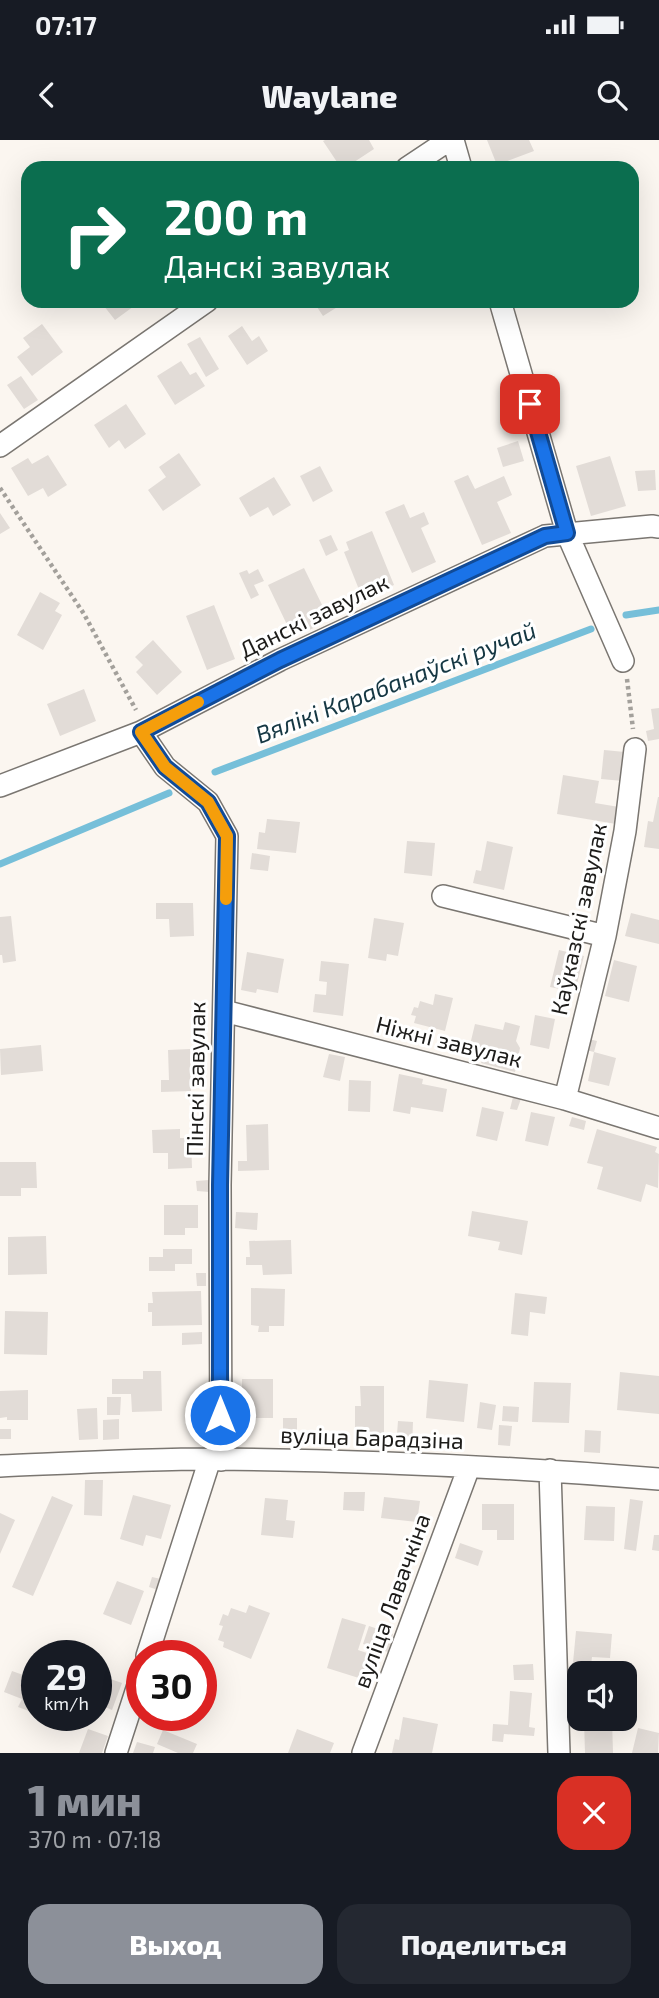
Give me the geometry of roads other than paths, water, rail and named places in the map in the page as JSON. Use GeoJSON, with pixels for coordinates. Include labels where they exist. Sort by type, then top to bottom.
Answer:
{"type":"FeatureCollection","features":[{"type":"Feature","properties":{"kind":"street"},"geometry":{"type":"LineString","coordinates":[[418,161],[451,140],[458,161]]}},
{"type":"Feature","properties":{"kind":"street"},"geometry":{"type":"LineString","coordinates":[[0,446],[198,308]]}},
{"type":"Feature","properties":{"kind":"street"},"geometry":{"type":"LineString","coordinates":[[501,308],[567,533],[623,661]]}},
{"type":"Feature","properties":{"kind":"street","name":"Данскі завулак"},"geometry":{"type":"LineString","coordinates":[[0,786],[144,731],[292,654],[545,536],[659,527]]}},
{"type":"Feature","properties":{"kind":"street","name":"Пінскі завулак"},"geometry":{"type":"LineString","coordinates":[[144,731],[165,767],[208,802],[227,836],[215,1459],[153,1640]]}},
{"type":"Feature","properties":{"kind":"street","name":"Каўказскі завулак"},"geometry":{"type":"LineString","coordinates":[[565,1099],[605,936],[625,831],[635,749]]}},
{"type":"Feature","properties":{"kind":"street"},"geometry":{"type":"LineString","coordinates":[[443,896],[605,936]]}},
{"type":"Feature","properties":{"kind":"street","name":"Ніжні завулак"},"geometry":{"type":"LineString","coordinates":[[224,1011],[565,1099],[659,1128]]}},
{"type":"Feature","properties":{"kind":"street","name":"вуліца Барадзіна"},"geometry":{"type":"LineString","coordinates":[[0,1465],[215,1459],[551,1470],[659,1479]]}},
{"type":"Feature","properties":{"kind":"street","name":"вуліца Лавачкіна"},"geometry":{"type":"LineString","coordinates":[[363,1753],[470,1467]]}},
{"type":"Feature","properties":{"kind":"street"},"geometry":{"type":"LineString","coordinates":[[551,1470],[559,1753]]}},
{"type":"Feature","properties":{"kind":"street"},"geometry":{"type":"LineString","coordinates":[[116,1753],[126,1722]]}},
{"type":"Feature","properties":{"kind":"waterway","name":"Вялікі Карабанаўскі ручай"},"geometry":{"type":"LineString","coordinates":[[626,615],[659,610]]}},
{"type":"Feature","properties":{"kind":"waterway","name":"Вялікі Карабанаўскі ручай"},"geometry":{"type":"LineString","coordinates":[[215,772],[591,629]]}},
{"type":"Feature","properties":{"kind":"waterway","name":"Вялікі Карабанаўскі ручай"},"geometry":{"type":"LineString","coordinates":[[0,864],[169,793]]}}]}
